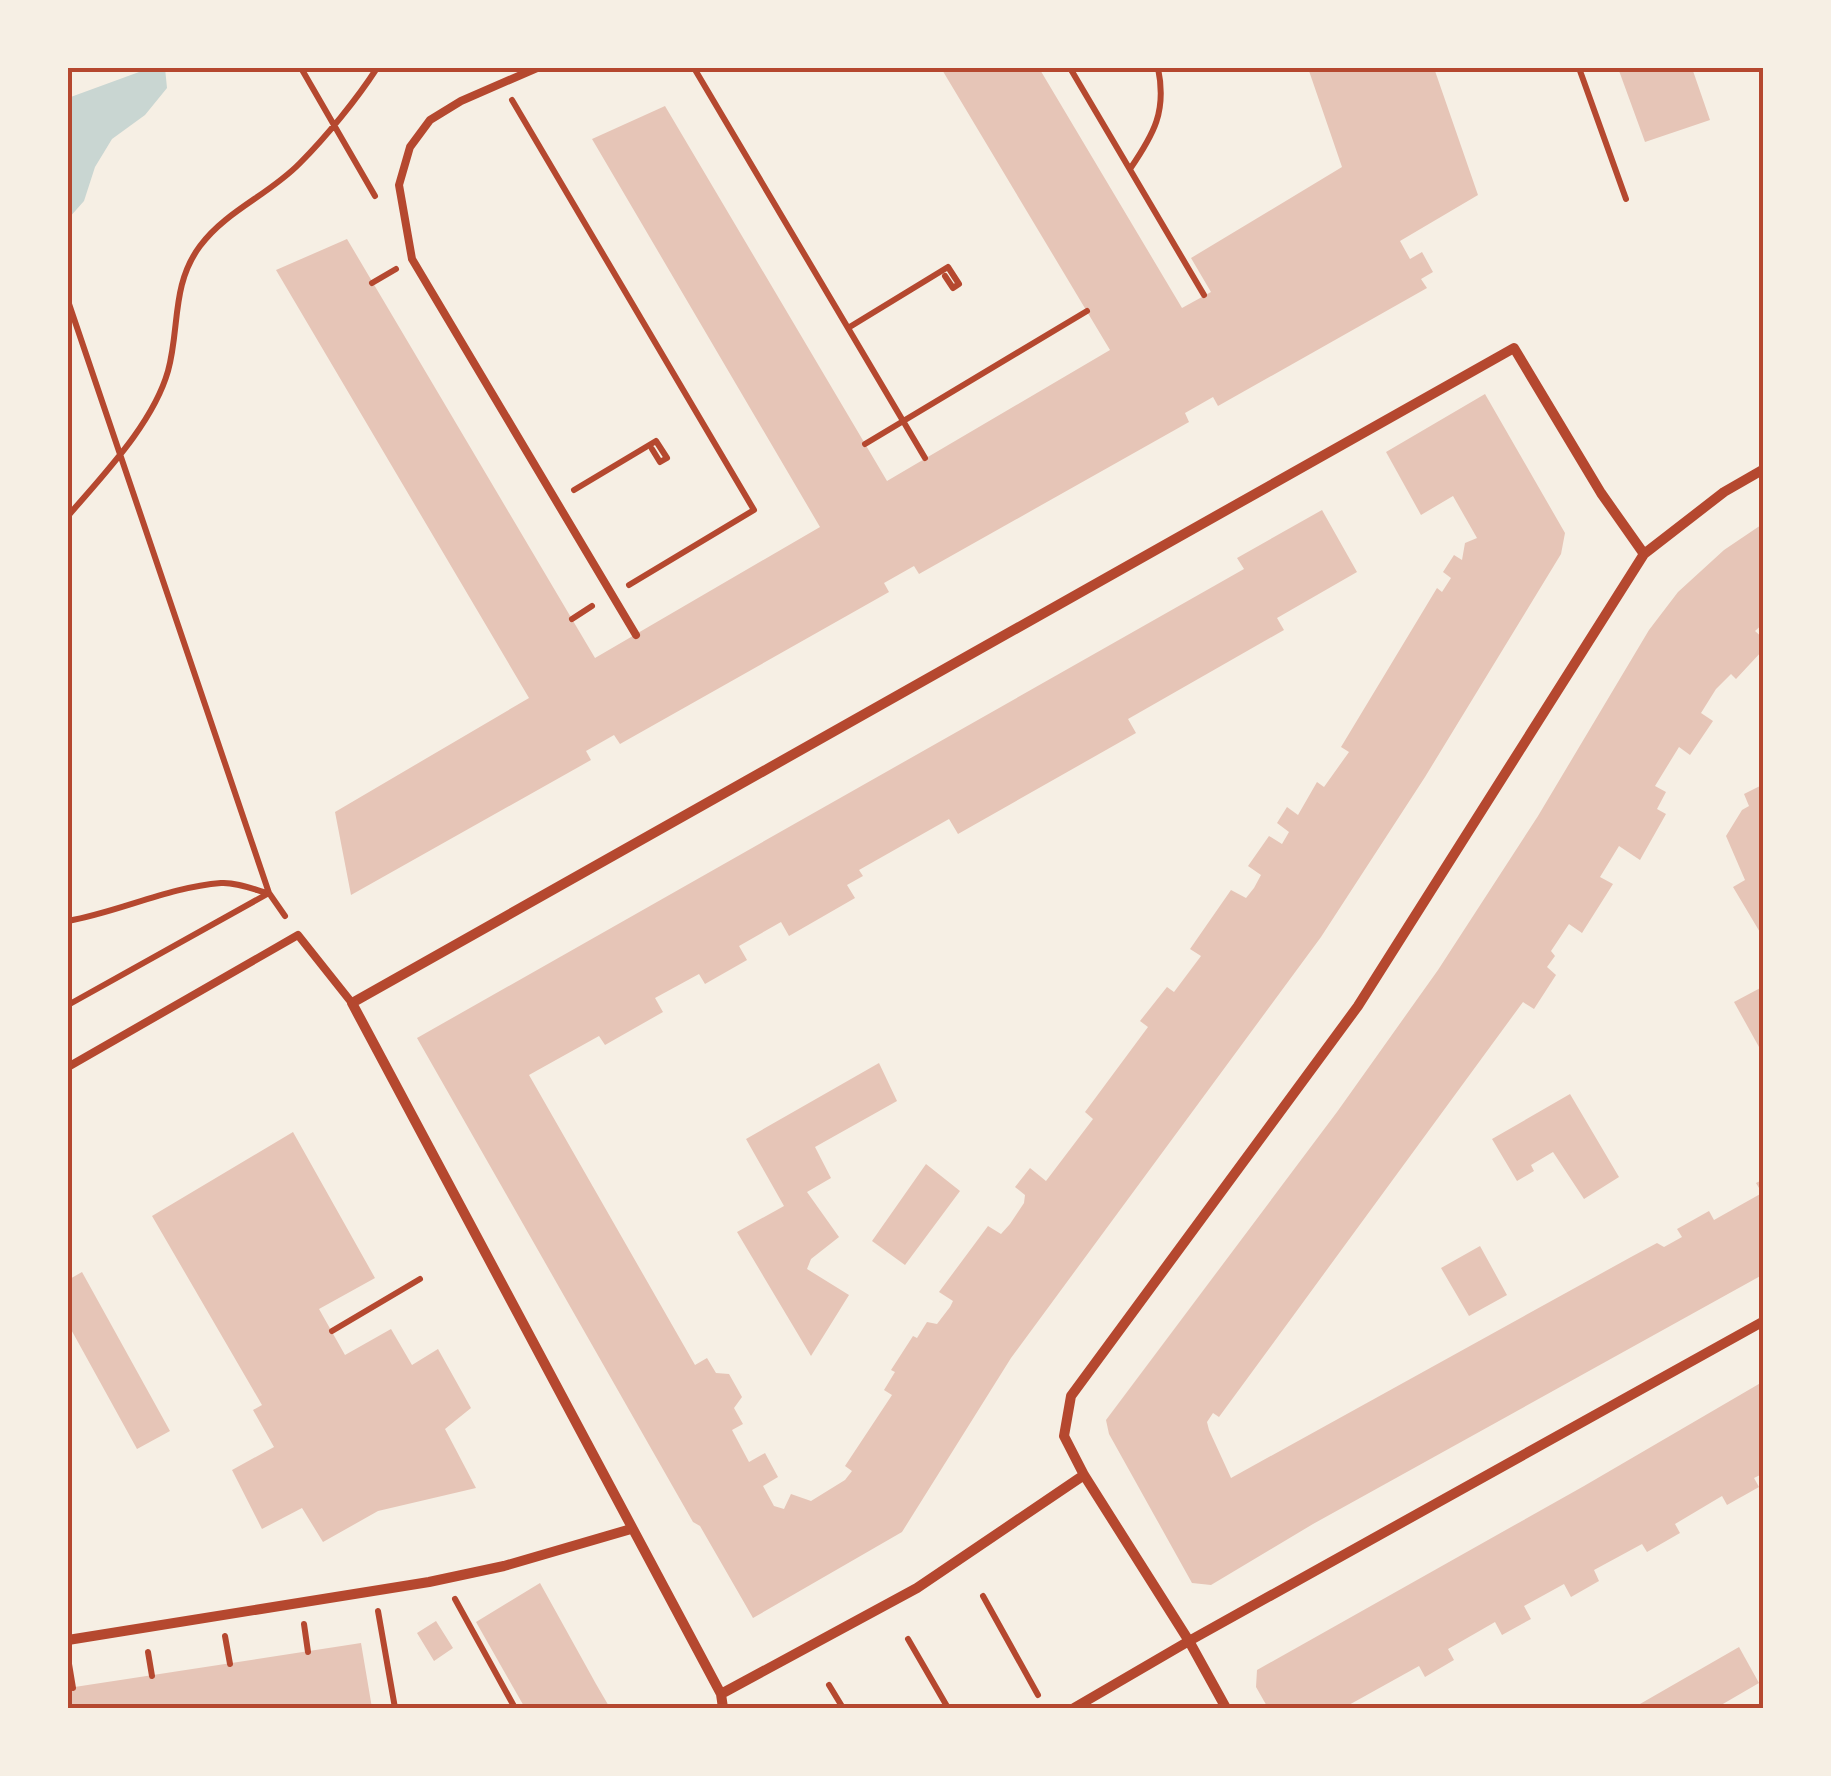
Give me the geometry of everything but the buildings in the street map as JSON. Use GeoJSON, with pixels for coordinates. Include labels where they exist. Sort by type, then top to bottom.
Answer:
{"type":"FeatureCollection","features":[{"type":"Feature","properties":{"kind":"street"},"geometry":{"type":"LineString","coordinates":[[723,1708],[721,1694],[352,1003],[1514,348],[1644,554]]}},
{"type":"Feature","properties":{"kind":"street"},"geometry":{"type":"LineString","coordinates":[[1226,1708],[1084,1476],[1064,1436],[1071,1396],[1358,1006],[1644,554],[1724,492],[1764,470]]}},
{"type":"Feature","properties":{"kind":"street"},"geometry":{"type":"LineString","coordinates":[[1074,1708],[1764,1321]]}},
{"type":"Feature","properties":{"kind":"street"},"geometry":{"type":"LineString","coordinates":[[721,1694],[917,1588],[1084,1476]]}},
{"type":"Feature","properties":{"kind":"street"},"geometry":{"type":"LineString","coordinates":[[68,1640],[375,1591],[504,1566],[631,1529]]}},
{"type":"Feature","properties":{"kind":"lane"},"geometry":{"type":"LineString","coordinates":[[537,68],[461,101],[430,120],[410,147],[399,186],[412,260],[636,634]]}},
{"type":"Feature","properties":{"kind":"lane"},"geometry":{"type":"LineString","coordinates":[[68,1067],[298,936],[352,1003]]}},
{"type":"Feature","properties":{"kind":"path"},"geometry":{"type":"LineString","coordinates":[[301,68],[382,209]]}},
{"type":"Feature","properties":{"kind":"path"},"geometry":{"type":"LineString","coordinates":[[68,516],[118,457],[168,374],[175,305],[199,247],[230,213],[299,165],[376,68]]}},
{"type":"Feature","properties":{"kind":"path"},"geometry":{"type":"LineString","coordinates":[[694,68],[925,458]]}},
{"type":"Feature","properties":{"kind":"path"},"geometry":{"type":"LineString","coordinates":[[1070,68],[1204,296]]}},
{"type":"Feature","properties":{"kind":"path"},"geometry":{"type":"LineString","coordinates":[[1130,169],[1156,132],[1162,88],[1158,68]]}},
{"type":"Feature","properties":{"kind":"path"},"geometry":{"type":"LineString","coordinates":[[1579,68],[1626,199]]}},
{"type":"Feature","properties":{"kind":"path"},"geometry":{"type":"LineString","coordinates":[[502,82],[754,510],[572,618]]}},
{"type":"Feature","properties":{"kind":"path"},"geometry":{"type":"LineString","coordinates":[[372,283],[412,260]]}},
{"type":"Feature","properties":{"kind":"path"},"geometry":{"type":"LineString","coordinates":[[848,328],[948,267],[959,284],[952,288],[945,276]]}},
{"type":"Feature","properties":{"kind":"path"},"geometry":{"type":"LineString","coordinates":[[68,301],[269,894],[298,936]]}},
{"type":"Feature","properties":{"kind":"path"},"geometry":{"type":"LineString","coordinates":[[865,444],[1087,310]]}},
{"type":"Feature","properties":{"kind":"path"},"geometry":{"type":"LineString","coordinates":[[556,500],[656,441],[667,458],[660,462],[652,449]]}},
{"type":"Feature","properties":{"kind":"path"},"geometry":{"type":"LineString","coordinates":[[68,920],[102,915],[225,882],[269,894]]}},
{"type":"Feature","properties":{"kind":"path"},"geometry":{"type":"LineString","coordinates":[[68,1005],[269,894]]}},
{"type":"Feature","properties":{"kind":"path"},"geometry":{"type":"LineString","coordinates":[[332,1331],[420,1279]]}},
{"type":"Feature","properties":{"kind":"path"},"geometry":{"type":"LineString","coordinates":[[375,1591],[394,1708]]}},
{"type":"Feature","properties":{"kind":"path"},"geometry":{"type":"LineString","coordinates":[[472,1594],[454,1598],[515,1708]]}},
{"type":"Feature","properties":{"kind":"path"},"geometry":{"type":"LineString","coordinates":[[983,1596],[1038,1696]]}},
{"type":"Feature","properties":{"kind":"path"},"geometry":{"type":"LineString","coordinates":[[304,1624],[308,1652]]}},
{"type":"Feature","properties":{"kind":"path"},"geometry":{"type":"LineString","coordinates":[[908,1639],[948,1708]]}},
{"type":"Feature","properties":{"kind":"path"},"geometry":{"type":"LineString","coordinates":[[226,1642],[230,1664]]}},
{"type":"Feature","properties":{"kind":"path"},"geometry":{"type":"LineString","coordinates":[[150,1661],[152,1676]]}},
{"type":"Feature","properties":{"kind":"path"},"geometry":{"type":"LineString","coordinates":[[71,1675],[74,1688]]}},
{"type":"Feature","properties":{"kind":"path"},"geometry":{"type":"LineString","coordinates":[[830,1684],[843,1708]]}},
{"type":"Feature","properties":{"kind":"shaded area"},"geometry":{"type":"Polygon","coordinates":[[[150,68],[165,68],[167,88],[145,115],[112,139],[95,167],[84,201],[68,219],[68,98],[150,68]]]}}]}
